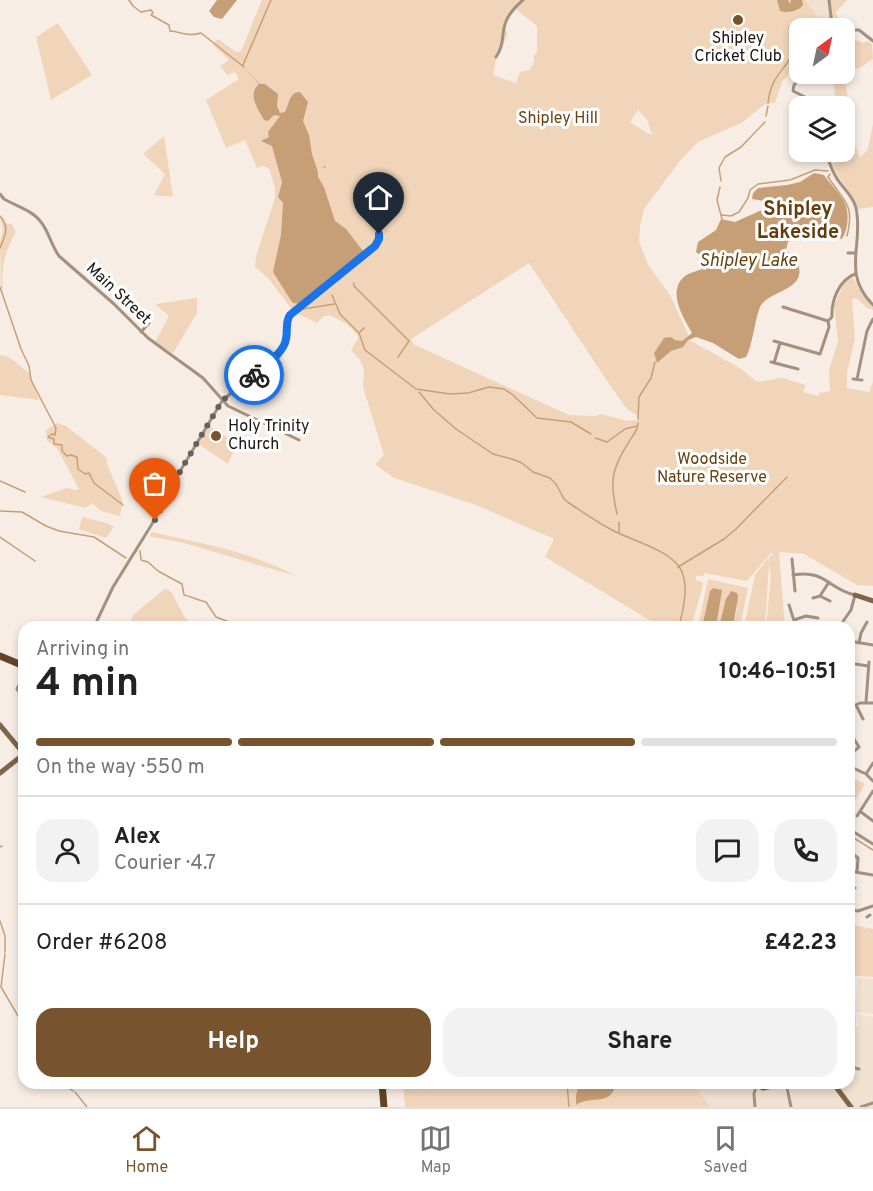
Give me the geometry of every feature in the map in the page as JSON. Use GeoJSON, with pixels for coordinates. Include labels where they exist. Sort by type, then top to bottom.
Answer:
{"type":"FeatureCollection","features":[{"type":"Feature","properties":{"kind":"main road"},"geometry":{"type":"LineString","coordinates":[[0,656],[18,664]]}},
{"type":"Feature","properties":{"kind":"main road"},"geometry":{"type":"LineString","coordinates":[[382,1089],[384,1107]]}},
{"type":"Feature","properties":{"kind":"street"},"geometry":{"type":"LineString","coordinates":[[496,57],[504,41],[504,26],[507,18],[524,0]]}},
{"type":"Feature","properties":{"kind":"street"},"geometry":{"type":"LineString","coordinates":[[830,0],[832,25],[859,30],[873,41]]}},
{"type":"Feature","properties":{"kind":"street"},"geometry":{"type":"LineString","coordinates":[[796,84],[792,90],[801,96]]}},
{"type":"Feature","properties":{"kind":"street"},"geometry":{"type":"LineString","coordinates":[[828,162],[837,180],[851,196],[855,205],[858,233],[855,274],[861,290],[873,304]]}},
{"type":"Feature","properties":{"kind":"street","name":"Main Street"},"geometry":{"type":"LineString","coordinates":[[0,194],[4,199],[38,218],[59,256],[114,304],[141,332],[200,375],[222,401],[249,417],[299,440]]}},
{"type":"Feature","properties":{"kind":"street"},"geometry":{"type":"LineString","coordinates":[[97,621],[109,594],[153,524],[207,424],[222,401],[278,353],[285,343],[286,322],[290,315],[375,246],[379,234]]}},
{"type":"Feature","properties":{"kind":"street"},"geometry":{"type":"LineString","coordinates":[[848,253],[855,253]]}},
{"type":"Feature","properties":{"kind":"street"},"geometry":{"type":"LineString","coordinates":[[774,341],[820,354],[829,327],[828,321],[832,316],[834,300],[843,279],[855,274]]}},
{"type":"Feature","properties":{"kind":"street"},"geometry":{"type":"LineString","coordinates":[[783,307],[828,321]]}},
{"type":"Feature","properties":{"kind":"street"},"geometry":{"type":"LineString","coordinates":[[862,380],[855,379],[866,329],[873,319]]}},
{"type":"Feature","properties":{"kind":"street"},"geometry":{"type":"LineString","coordinates":[[141,332],[149,323]]}},
{"type":"Feature","properties":{"kind":"street"},"geometry":{"type":"LineString","coordinates":[[780,343],[772,362],[796,367]]}},
{"type":"Feature","properties":{"kind":"street"},"geometry":{"type":"LineString","coordinates":[[255,374],[267,392],[265,394]]}},
{"type":"Feature","properties":{"kind":"street"},"geometry":{"type":"LineString","coordinates":[[792,558],[792,584],[795,591]]}},
{"type":"Feature","properties":{"kind":"street"},"geometry":{"type":"LineString","coordinates":[[793,575],[813,574],[841,591],[873,601]]}},
{"type":"Feature","properties":{"kind":"street"},"geometry":{"type":"LineString","coordinates":[[813,598],[820,596],[829,582]]}},
{"type":"Feature","properties":{"kind":"street"},"geometry":{"type":"LineString","coordinates":[[843,621],[851,610],[855,594]]}},
{"type":"Feature","properties":{"kind":"street"},"geometry":{"type":"LineString","coordinates":[[820,596],[830,601]]}},
{"type":"Feature","properties":{"kind":"street"},"geometry":{"type":"LineString","coordinates":[[789,605],[788,610],[794,620],[806,616],[818,619]]}},
{"type":"Feature","properties":{"kind":"street"},"geometry":{"type":"LineString","coordinates":[[859,644],[861,633],[867,622]]}},
{"type":"Feature","properties":{"kind":"street"},"geometry":{"type":"LineString","coordinates":[[855,643],[873,645]]}},
{"type":"Feature","properties":{"kind":"street"},"geometry":{"type":"LineString","coordinates":[[855,663],[869,664],[866,702]]}},
{"type":"Feature","properties":{"kind":"street"},"geometry":{"type":"LineString","coordinates":[[867,681],[873,681]]}},
{"type":"Feature","properties":{"kind":"street"},"geometry":{"type":"LineString","coordinates":[[863,719],[856,705],[866,702],[873,703]]}},
{"type":"Feature","properties":{"kind":"street"},"geometry":{"type":"LineString","coordinates":[[0,725],[18,747]]}},
{"type":"Feature","properties":{"kind":"street"},"geometry":{"type":"LineString","coordinates":[[855,740],[862,747],[855,752]]}},
{"type":"Feature","properties":{"kind":"street"},"geometry":{"type":"LineString","coordinates":[[0,773],[18,759]]}},
{"type":"Feature","properties":{"kind":"street"},"geometry":{"type":"LineString","coordinates":[[866,774],[873,763]]}},
{"type":"Feature","properties":{"kind":"street"},"geometry":{"type":"LineString","coordinates":[[855,769],[866,774],[873,781]]}},
{"type":"Feature","properties":{"kind":"street"},"geometry":{"type":"LineString","coordinates":[[857,816],[872,793]]}},
{"type":"Feature","properties":{"kind":"street"},"geometry":{"type":"LineString","coordinates":[[861,812],[873,821]]}},
{"type":"Feature","properties":{"kind":"street"},"geometry":{"type":"LineString","coordinates":[[855,834],[873,844]]}},
{"type":"Feature","properties":{"kind":"street"},"geometry":{"type":"LineString","coordinates":[[855,855],[857,856],[857,872],[873,875]]}},
{"type":"Feature","properties":{"kind":"street"},"geometry":{"type":"LineString","coordinates":[[855,911],[873,906]]}},
{"type":"Feature","properties":{"kind":"street"},"geometry":{"type":"LineString","coordinates":[[865,909],[868,916]]}},
{"type":"Feature","properties":{"kind":"street"},"geometry":{"type":"LineString","coordinates":[[855,1068],[859,1069]]}},
{"type":"Feature","properties":{"kind":"street"},"geometry":{"type":"LineString","coordinates":[[754,1089],[755,1107]]}},
{"type":"Feature","properties":{"kind":"street"},"geometry":{"type":"LineString","coordinates":[[787,1089],[791,1107]]}},
{"type":"Feature","properties":{"kind":"street"},"geometry":{"type":"LineString","coordinates":[[838,1089],[851,1107]]}},
{"type":"Feature","properties":{"kind":"street"},"geometry":{"type":"LineString","coordinates":[[754,1100],[760,1099]]}},
{"type":"Feature","properties":{"kind":"street"},"geometry":{"type":"LineString","coordinates":[[861,1107],[873,1102]]}},
{"type":"Feature","properties":{"kind":"shaded area"},"geometry":{"type":"Polygon","coordinates":[[[802,0],[828,0],[830,18],[814,16],[802,0]]]}},
{"type":"Feature","properties":{"kind":"shaded area"},"geometry":{"type":"Polygon","coordinates":[[[858,978],[873,979],[873,1014],[856,1012],[858,978]]]}},
{"type":"Feature","properties":{"kind":"shaded area"},"geometry":{"type":"Polygon","coordinates":[[[858,1014],[873,1017],[873,1107],[710,1107],[697,1089],[855,1089],[855,1027],[858,1027],[858,1014]]]}},
{"type":"Feature","properties":{"kind":"green space"},"geometry":{"type":"Polygon","coordinates":[[[262,0],[805,0],[816,16],[830,18],[789,18],[789,74],[782,82],[775,103],[765,104],[743,122],[698,142],[679,162],[644,209],[639,241],[648,265],[670,295],[691,341],[740,368],[757,382],[782,378],[806,385],[803,392],[819,396],[819,393],[830,391],[829,370],[838,341],[834,305],[844,284],[851,278],[854,279],[862,294],[873,307],[873,310],[868,309],[856,298],[852,299],[855,339],[847,372],[847,388],[869,392],[873,382],[873,586],[857,585],[804,554],[779,552],[785,621],[767,621],[771,576],[769,564],[765,621],[745,621],[755,575],[768,558],[769,563],[769,557],[774,554],[771,553],[747,581],[704,573],[703,576],[696,576],[696,580],[702,582],[703,585],[693,621],[651,621],[545,557],[554,539],[476,505],[394,478],[376,465],[384,455],[363,387],[364,369],[351,350],[359,337],[347,324],[330,315],[324,316],[317,323],[294,312],[268,278],[255,267],[256,256],[275,198],[275,188],[269,169],[264,166],[257,168],[245,140],[226,148],[206,100],[239,79],[235,72],[227,75],[220,66],[229,60],[212,44],[218,39],[236,52],[241,51],[262,0]],[[516,9],[508,19],[505,28],[508,34],[496,60],[493,75],[516,83],[520,72],[530,70],[537,52],[537,26],[516,9]],[[638,110],[630,122],[652,134],[647,120],[638,110]],[[529,263],[411,339],[413,344],[569,415],[595,416],[601,414],[627,421],[638,420],[637,415],[627,409],[529,263]]]}},
{"type":"Feature","properties":{"kind":"green space"},"geometry":{"type":"Polygon","coordinates":[[[828,0],[847,0],[836,12],[838,18],[830,18],[828,0]]]}},
{"type":"Feature","properties":{"kind":"green space"},"geometry":{"type":"Polygon","coordinates":[[[58,23],[92,75],[51,100],[36,37],[58,23]]]}},
{"type":"Feature","properties":{"kind":"green space"},"geometry":{"type":"Polygon","coordinates":[[[855,40],[864,43],[867,41],[872,44],[873,59],[855,69],[855,40]]]}},
{"type":"Feature","properties":{"kind":"green space"},"geometry":{"type":"Polygon","coordinates":[[[834,84],[846,84],[847,96],[835,96],[834,84]]]}},
{"type":"Feature","properties":{"kind":"green space"},"geometry":{"type":"Polygon","coordinates":[[[873,124],[873,207],[858,209],[832,164],[855,162],[855,145],[860,158],[868,149],[873,124]]]}},
{"type":"Feature","properties":{"kind":"green space"},"geometry":{"type":"Polygon","coordinates":[[[164,136],[173,197],[154,195],[165,174],[143,154],[164,136]]]}},
{"type":"Feature","properties":{"kind":"green space"},"geometry":{"type":"Polygon","coordinates":[[[2,217],[5,223],[12,224],[16,232],[5,259],[1,290],[0,241],[3,229],[0,218],[2,217]]]}},
{"type":"Feature","properties":{"kind":"green space"},"geometry":{"type":"Polygon","coordinates":[[[197,298],[197,313],[173,353],[155,342],[169,316],[155,304],[197,298]]]}},
{"type":"Feature","properties":{"kind":"green space"},"geometry":{"type":"Polygon","coordinates":[[[0,355],[9,357],[29,373],[39,400],[0,395],[0,355]]]}},
{"type":"Feature","properties":{"kind":"green space"},"geometry":{"type":"Polygon","coordinates":[[[57,423],[66,426],[107,458],[107,464],[123,502],[120,516],[101,511],[92,503],[85,508],[41,497],[66,488],[79,489],[57,448],[47,441],[46,430],[57,423]]]}},
{"type":"Feature","properties":{"kind":"green space"},"geometry":{"type":"Polygon","coordinates":[[[209,426],[237,444],[228,464],[197,443],[209,426]]]}},
{"type":"Feature","properties":{"kind":"green space"},"geometry":{"type":"Polygon","coordinates":[[[82,517],[114,527],[106,538],[79,529],[82,517]]]}},
{"type":"Feature","properties":{"kind":"green space"},"geometry":{"type":"Polygon","coordinates":[[[152,532],[244,554],[296,576],[184,543],[149,536],[152,532]]]}},
{"type":"Feature","properties":{"kind":"green space"},"geometry":{"type":"Polygon","coordinates":[[[708,579],[748,588],[741,621],[734,621],[737,608],[729,593],[721,621],[717,621],[720,589],[714,588],[710,591],[703,621],[699,621],[708,579]]]}},
{"type":"Feature","properties":{"kind":"green space"},"geometry":{"type":"Polygon","coordinates":[[[166,588],[172,593],[188,621],[131,621],[134,614],[166,588]]]}},
{"type":"Feature","properties":{"kind":"green space"},"geometry":{"type":"Polygon","coordinates":[[[855,779],[865,784],[855,801],[855,779]]]}},
{"type":"Feature","properties":{"kind":"green space"},"geometry":{"type":"Polygon","coordinates":[[[855,925],[873,929],[873,977],[855,976],[855,925]]]}},
{"type":"Feature","properties":{"kind":"green space"},"geometry":{"type":"Polygon","coordinates":[[[404,1089],[697,1089],[710,1107],[405,1107],[404,1089]]]}},
{"type":"Feature","properties":{"kind":"water"},"geometry":{"type":"Polygon","coordinates":[[[217,0],[237,0],[222,19],[214,17],[209,11],[217,0]]]}},
{"type":"Feature","properties":{"kind":"water"},"geometry":{"type":"Polygon","coordinates":[[[777,0],[788,0],[790,4],[791,0],[802,0],[803,5],[795,11],[783,12],[780,11],[777,0]]]}},
{"type":"Feature","properties":{"kind":"water"},"geometry":{"type":"Polygon","coordinates":[[[243,67],[260,84],[265,84],[278,94],[277,106],[280,113],[285,112],[292,96],[297,92],[300,92],[308,102],[303,121],[309,135],[318,177],[324,187],[335,221],[346,229],[363,251],[300,304],[293,303],[273,272],[281,235],[283,203],[278,197],[282,182],[272,146],[261,141],[269,137],[268,132],[280,116],[274,115],[268,121],[264,120],[254,97],[259,84],[243,67]]]}},
{"type":"Feature","properties":{"kind":"water","name":"Shipley Lake"},"geometry":{"type":"Polygon","coordinates":[[[814,173],[824,175],[846,205],[848,215],[844,235],[842,239],[832,237],[825,232],[788,242],[786,250],[796,260],[799,270],[798,278],[794,284],[765,301],[760,307],[746,357],[739,359],[713,343],[696,337],[688,340],[683,347],[671,351],[657,363],[654,353],[664,338],[671,337],[682,341],[692,333],[679,307],[677,293],[683,278],[688,274],[705,270],[709,266],[707,260],[696,252],[698,242],[716,230],[721,219],[735,222],[777,202],[776,200],[752,199],[753,193],[758,188],[800,182],[814,173]]]}},
{"type":"Feature","properties":{"kind":"water"},"geometry":{"type":"Polygon","coordinates":[[[713,588],[722,590],[717,621],[703,621],[710,591],[713,588]]]}},
{"type":"Feature","properties":{"kind":"water"},"geometry":{"type":"Polygon","coordinates":[[[731,591],[737,593],[734,621],[720,621],[726,599],[731,591]]]}},
{"type":"Feature","properties":{"kind":"water"},"geometry":{"type":"Polygon","coordinates":[[[578,1089],[614,1089],[606,1098],[576,1105],[578,1089]]]}},
{"type":"Feature","properties":{"kind":"waterway"},"geometry":{"type":"LineString","coordinates":[[129,0],[141,12],[151,10],[153,13],[151,15],[169,25],[170,31],[201,33],[244,67]]}},
{"type":"Feature","properties":{"kind":"waterway"},"geometry":{"type":"LineString","coordinates":[[243,65],[271,0]]}},
{"type":"Feature","properties":{"kind":"waterway"},"geometry":{"type":"LineString","coordinates":[[768,103],[774,82],[789,60]]}},
{"type":"Feature","properties":{"kind":"waterway"},"geometry":{"type":"LineString","coordinates":[[766,116],[768,106]]}},
{"type":"Feature","properties":{"kind":"waterway"},"geometry":{"type":"LineString","coordinates":[[721,181],[719,168],[725,157],[741,147],[765,122]]}},
{"type":"Feature","properties":{"kind":"waterway"},"geometry":{"type":"LineString","coordinates":[[722,215],[731,216],[739,212],[750,190],[758,184],[790,180],[815,170],[828,171]]}},
{"type":"Feature","properties":{"kind":"waterway"},"geometry":{"type":"LineString","coordinates":[[830,174],[828,177],[849,210],[847,236]]}},
{"type":"Feature","properties":{"kind":"waterway"},"geometry":{"type":"LineString","coordinates":[[720,187],[717,200],[722,219]]}},
{"type":"Feature","properties":{"kind":"waterway"},"geometry":{"type":"LineString","coordinates":[[0,216],[6,228],[0,248]]}},
{"type":"Feature","properties":{"kind":"waterway"},"geometry":{"type":"LineString","coordinates":[[354,283],[354,286],[409,341],[398,357]]}},
{"type":"Feature","properties":{"kind":"waterway"},"geometry":{"type":"LineString","coordinates":[[0,287],[29,366],[31,380],[56,428],[55,435],[48,437],[54,439],[54,444],[62,445],[62,451],[67,456],[77,457],[78,469],[85,474],[89,473],[94,483],[123,505]]}},
{"type":"Feature","properties":{"kind":"waterway"},"geometry":{"type":"LineString","coordinates":[[332,295],[340,314],[359,333],[365,350],[416,389]]}},
{"type":"Feature","properties":{"kind":"waterway"},"geometry":{"type":"LineString","coordinates":[[303,309],[334,304]]}},
{"type":"Feature","properties":{"kind":"waterway"},"geometry":{"type":"LineString","coordinates":[[360,332],[364,328]]}},
{"type":"Feature","properties":{"kind":"waterway"},"geometry":{"type":"LineString","coordinates":[[638,419],[639,397],[651,378],[655,362]]}},
{"type":"Feature","properties":{"kind":"waterway"},"geometry":{"type":"LineString","coordinates":[[416,389],[450,394],[468,393],[489,387],[504,389],[537,418],[571,422],[591,434]]}},
{"type":"Feature","properties":{"kind":"waterway"},"geometry":{"type":"LineString","coordinates":[[419,392],[433,409],[456,429],[493,454],[522,463],[533,472],[550,478],[569,503],[606,527],[658,550],[674,561],[680,568],[685,582],[685,597],[680,621]]}},
{"type":"Feature","properties":{"kind":"waterway"},"geometry":{"type":"LineString","coordinates":[[617,514],[613,489],[614,474],[638,423]]}},
{"type":"Feature","properties":{"kind":"waterway"},"geometry":{"type":"LineString","coordinates":[[595,438],[607,442],[625,429],[637,426]]}},
{"type":"Feature","properties":{"kind":"waterway"},"geometry":{"type":"LineString","coordinates":[[678,567],[735,530],[787,477]]}},
{"type":"Feature","properties":{"kind":"waterway"},"geometry":{"type":"LineString","coordinates":[[0,481],[25,492]]}},
{"type":"Feature","properties":{"kind":"waterway"},"geometry":{"type":"LineString","coordinates":[[0,511],[22,512],[59,531],[94,537],[126,558]]}},
{"type":"Feature","properties":{"kind":"waterway"},"geometry":{"type":"LineString","coordinates":[[619,522],[619,533]]}},
{"type":"Feature","properties":{"kind":"waterway"},"geometry":{"type":"LineString","coordinates":[[0,537],[35,561]]}},
{"type":"Feature","properties":{"kind":"waterway"},"geometry":{"type":"LineString","coordinates":[[140,551],[141,560],[148,562],[158,571],[182,584],[184,595],[206,602],[216,617],[226,621]]}},
{"type":"Feature","properties":{"kind":"waterway"},"geometry":{"type":"LineString","coordinates":[[855,839],[873,850]]}},
{"type":"Feature","properties":{"kind":"waterway"},"geometry":{"type":"LineString","coordinates":[[0,921],[5,936],[5,952]]}},
{"type":"Feature","properties":{"kind":"waterway"},"geometry":{"type":"LineString","coordinates":[[5,954],[1,987],[18,1016]]}},
{"type":"Feature","properties":{"kind":"waterway"},"geometry":{"type":"LineString","coordinates":[[568,1089],[569,1107]]}},
{"type":"Feature","properties":{"kind":"waterway"},"geometry":{"type":"LineString","coordinates":[[75,1092],[87,1107]]}},
{"type":"Feature","properties":{"kind":"way so far"},"geometry":{"type":"LineString","coordinates":[[155,520],[182,468],[222,401],[254,375]]}},
{"type":"Feature","properties":{"kind":"place","name":"Shipley Cricket Club"},"geometry":{"type":"Point","coordinates":[738,20]}},
{"type":"Feature","properties":{"kind":"place","name":"Holy Trinity Church"},"geometry":{"type":"Point","coordinates":[216,436]}},
{"type":"Feature","properties":{"kind":"district","name":"Shipley Lakeside"},"geometry":{"type":"Point","coordinates":[798,222]}},
{"type":"Feature","properties":{"kind":"route"},"geometry":{"type":"LineString","coordinates":[[254,375],[278,353],[285,343],[287,318],[375,246],[379,234]]}},
{"type":"Feature","properties":{"kind":"park label","name":"Shipley Hill"},"geometry":{"type":"Point","coordinates":[558,119]}},
{"type":"Feature","properties":{"kind":"park label","name":"Woodside Nature Reserve"},"geometry":{"type":"Point","coordinates":[712,469]}}]}
